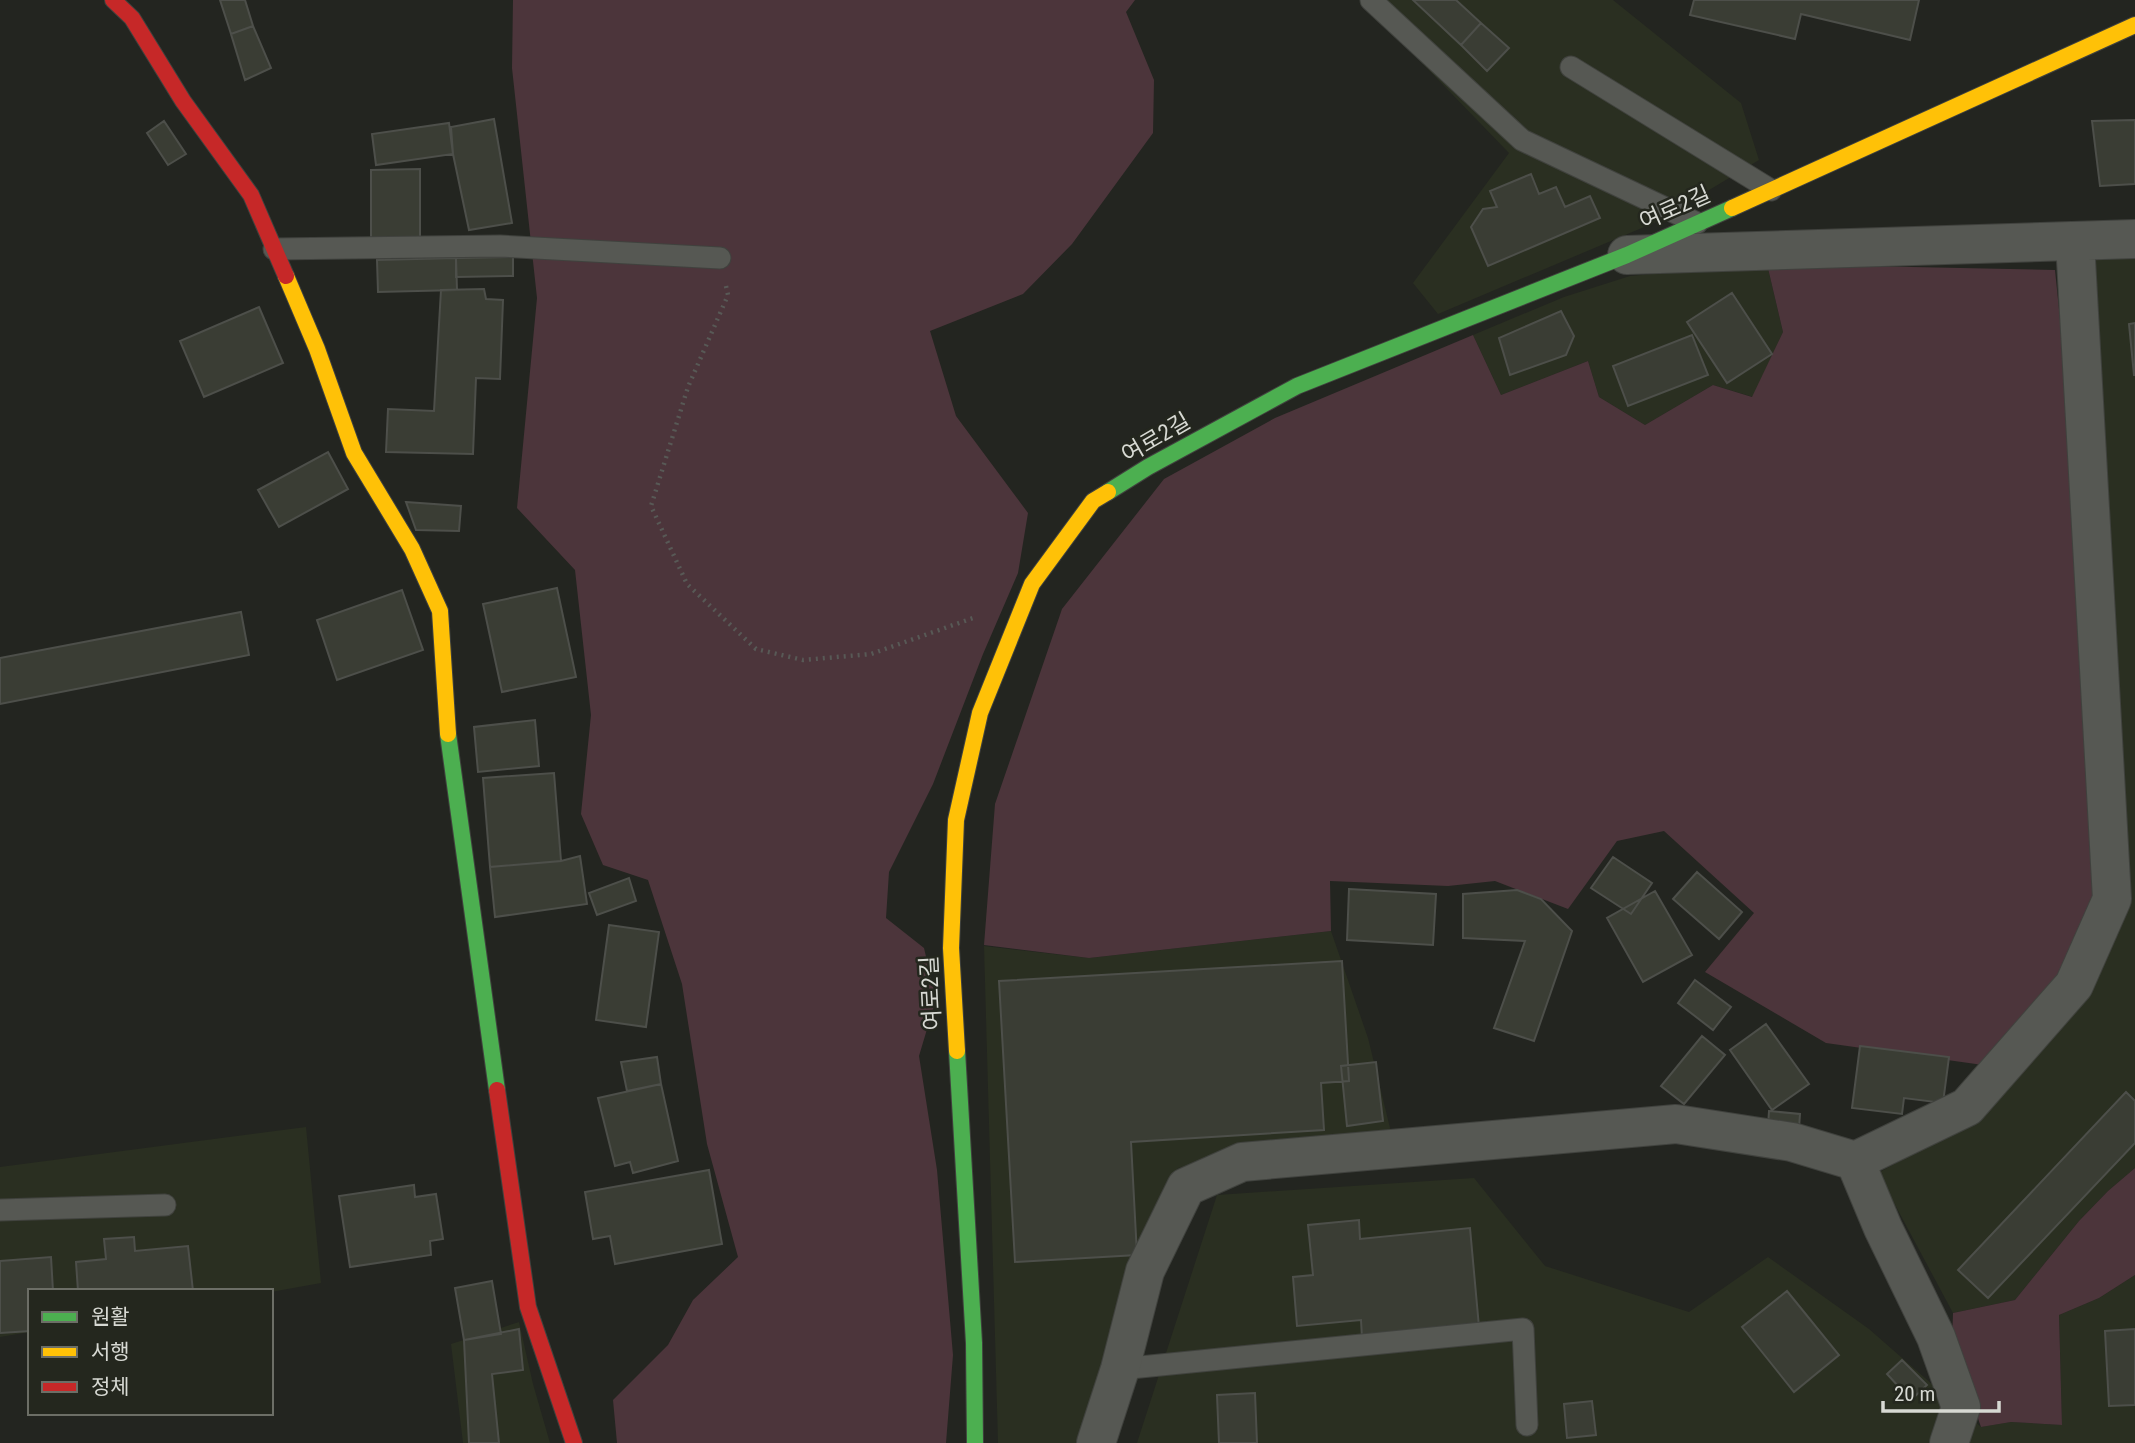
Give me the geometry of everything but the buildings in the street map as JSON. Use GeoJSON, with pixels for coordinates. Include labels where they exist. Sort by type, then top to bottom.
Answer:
{"type":"FeatureCollection","features":[{"type":"Feature","properties":{"kind":"street"},"geometry":{"type":"LineString","coordinates":[[117,1],[132,18],[183,101],[251,195],[317,349],[354,453],[412,549],[440,611],[451,760],[528,1307],[574,1443]]}},
{"type":"Feature","properties":{"kind":"street","name":"여로2길"},"geometry":{"type":"LineString","coordinates":[[975,1443],[974,1343],[951,948],[956,820],[980,713],[1023,604],[1032,584],[1093,502],[1148,467],[1297,386],[1627,254],[2135,25]]}},
{"type":"Feature","properties":{"kind":"street"},"geometry":{"type":"LineString","coordinates":[[1627,254],[2135,239]]}},
{"type":"Feature","properties":{"kind":"street"},"geometry":{"type":"LineString","coordinates":[[1096,1443],[1120,1369],[1145,1271],[1186,1187],[1242,1162],[1676,1124],[1792,1142],[1854,1161],[1967,1108],[2074,985],[2112,899],[2075,242]]}},
{"type":"Feature","properties":{"kind":"street"},"geometry":{"type":"LineString","coordinates":[[1854,1161],[1936,1337],[1961,1406],[1949,1443]]}},
{"type":"Feature","properties":{"kind":"lane"},"geometry":{"type":"LineString","coordinates":[[1371,0],[1522,140],[1697,223]]}},
{"type":"Feature","properties":{"kind":"lane"},"geometry":{"type":"LineString","coordinates":[[1571,67],[1771,190]]}},
{"type":"Feature","properties":{"kind":"lane"},"geometry":{"type":"LineString","coordinates":[[274,249],[500,246],[720,258]]}},
{"type":"Feature","properties":{"kind":"lane"},"geometry":{"type":"LineString","coordinates":[[0,1210],[165,1205]]}},
{"type":"Feature","properties":{"kind":"lane"},"geometry":{"type":"LineString","coordinates":[[1120,1369],[1523,1329],[1527,1425]]}},
{"type":"Feature","properties":{"kind":"path"},"geometry":{"type":"LineString","coordinates":[[720,258],[728,295],[688,387],[652,506],[687,584],[756,649],[803,660],[871,654],[972,618],[1023,604]]}},
{"type":"Feature","properties":{"kind":"shaded area"},"geometry":{"type":"Polygon","coordinates":[[[513,0],[1135,0],[1126,12],[1154,80],[1153,133],[1072,244],[1023,294],[930,331],[956,416],[1028,513],[1018,573],[983,654],[933,784],[889,872],[886,918],[924,948],[936,999],[919,1056],[937,1170],[953,1355],[946,1443],[617,1443],[613,1400],[668,1345],[693,1300],[738,1257],[707,1144],[682,984],[648,880],[603,865],[581,814],[591,715],[575,570],[517,508],[537,298],[512,68],[513,0]]]}},
{"type":"Feature","properties":{"kind":"shaded area"},"geometry":{"type":"Polygon","coordinates":[[[1361,0],[1613,0],[1741,103],[1759,160],[1656,222],[1438,314],[1413,283],[1509,153],[1361,0]]]}},
{"type":"Feature","properties":{"kind":"shaded area"},"geometry":{"type":"Polygon","coordinates":[[[2135,254],[2135,1168],[2079,1221],[2015,1300],[1953,1313],[1878,1173],[1966,1124],[2088,990],[2090,256],[2135,254]]]}},
{"type":"Feature","properties":{"kind":"shaded area"},"geometry":{"type":"Polygon","coordinates":[[[1767,264],[1783,332],[1753,397],[1713,385],[1645,425],[1599,397],[1588,361],[1501,395],[1473,335],[1564,297],[1630,276],[1767,264]]]}},
{"type":"Feature","properties":{"kind":"shaded area"},"geometry":{"type":"Polygon","coordinates":[[[1767,264],[2055,270],[2077,486],[2097,903],[2059,982],[1983,1065],[1826,1043],[1705,972],[1754,913],[1664,831],[1617,841],[1568,909],[1495,881],[1448,886],[1330,881],[1331,931],[1089,958],[984,945],[995,804],[1062,609],[1164,479],[1275,418],[1473,335],[1501,395],[1588,361],[1599,397],[1645,425],[1713,385],[1752,397],[1783,332],[1767,264]]]}},
{"type":"Feature","properties":{"kind":"shaded area"},"geometry":{"type":"Polygon","coordinates":[[[1331,931],[1368,1038],[1392,1136],[1178,1168],[1119,1317],[1079,1443],[998,1443],[984,946],[1089,958],[1331,931]]]}},
{"type":"Feature","properties":{"kind":"shaded area"},"geometry":{"type":"Polygon","coordinates":[[[306,1127],[321,1283],[273,1292],[273,1289],[28,1289],[28,1332],[0,1337],[0,1167],[306,1127]]]}},
{"type":"Feature","properties":{"kind":"shaded area"},"geometry":{"type":"Polygon","coordinates":[[[2135,1168],[2135,1275],[2099,1298],[2059,1315],[2062,1425],[2011,1422],[1981,1427],[1952,1344],[1953,1313],[2015,1300],[2079,1221],[2135,1168]]]}},
{"type":"Feature","properties":{"kind":"shaded area"},"geometry":{"type":"Polygon","coordinates":[[[1474,1178],[1545,1266],[1689,1312],[1768,1257],[1869,1329],[1981,1427],[2011,1422],[2062,1425],[2059,1315],[2099,1298],[2135,1275],[2135,1443],[1137,1443],[1217,1195],[1474,1178]]]}},
{"type":"Feature","properties":{"kind":"shaded area"},"geometry":{"type":"Polygon","coordinates":[[[519,1322],[550,1443],[463,1443],[451,1344],[519,1322]]]}},
{"type":"Feature","properties":{"kind":"traffic: fast"},"geometry":{"type":"LineString","coordinates":[[1108,492],[1148,467],[1297,386],[1627,255],[1732,208]]}},
{"type":"Feature","properties":{"kind":"traffic: fast"},"geometry":{"type":"LineString","coordinates":[[448,734],[497,1090]]}},
{"type":"Feature","properties":{"kind":"traffic: fast"},"geometry":{"type":"LineString","coordinates":[[957,1051],[974,1343],[975,1443]]}},
{"type":"Feature","properties":{"kind":"traffic: slow"},"geometry":{"type":"LineString","coordinates":[[1732,208],[2135,25]]}},
{"type":"Feature","properties":{"kind":"traffic: slow"},"geometry":{"type":"LineString","coordinates":[[286,276],[317,349],[354,453],[412,549],[440,611],[448,734]]}},
{"type":"Feature","properties":{"kind":"traffic: slow"},"geometry":{"type":"LineString","coordinates":[[957,1051],[951,948],[956,820],[980,713],[1032,584],[1093,501],[1108,492]]}},
{"type":"Feature","properties":{"kind":"traffic: jam"},"geometry":{"type":"LineString","coordinates":[[113,0],[132,18],[183,101],[251,195],[286,276]]}},
{"type":"Feature","properties":{"kind":"traffic: jam"},"geometry":{"type":"LineString","coordinates":[[497,1090],[528,1307],[574,1443]]}}]}
